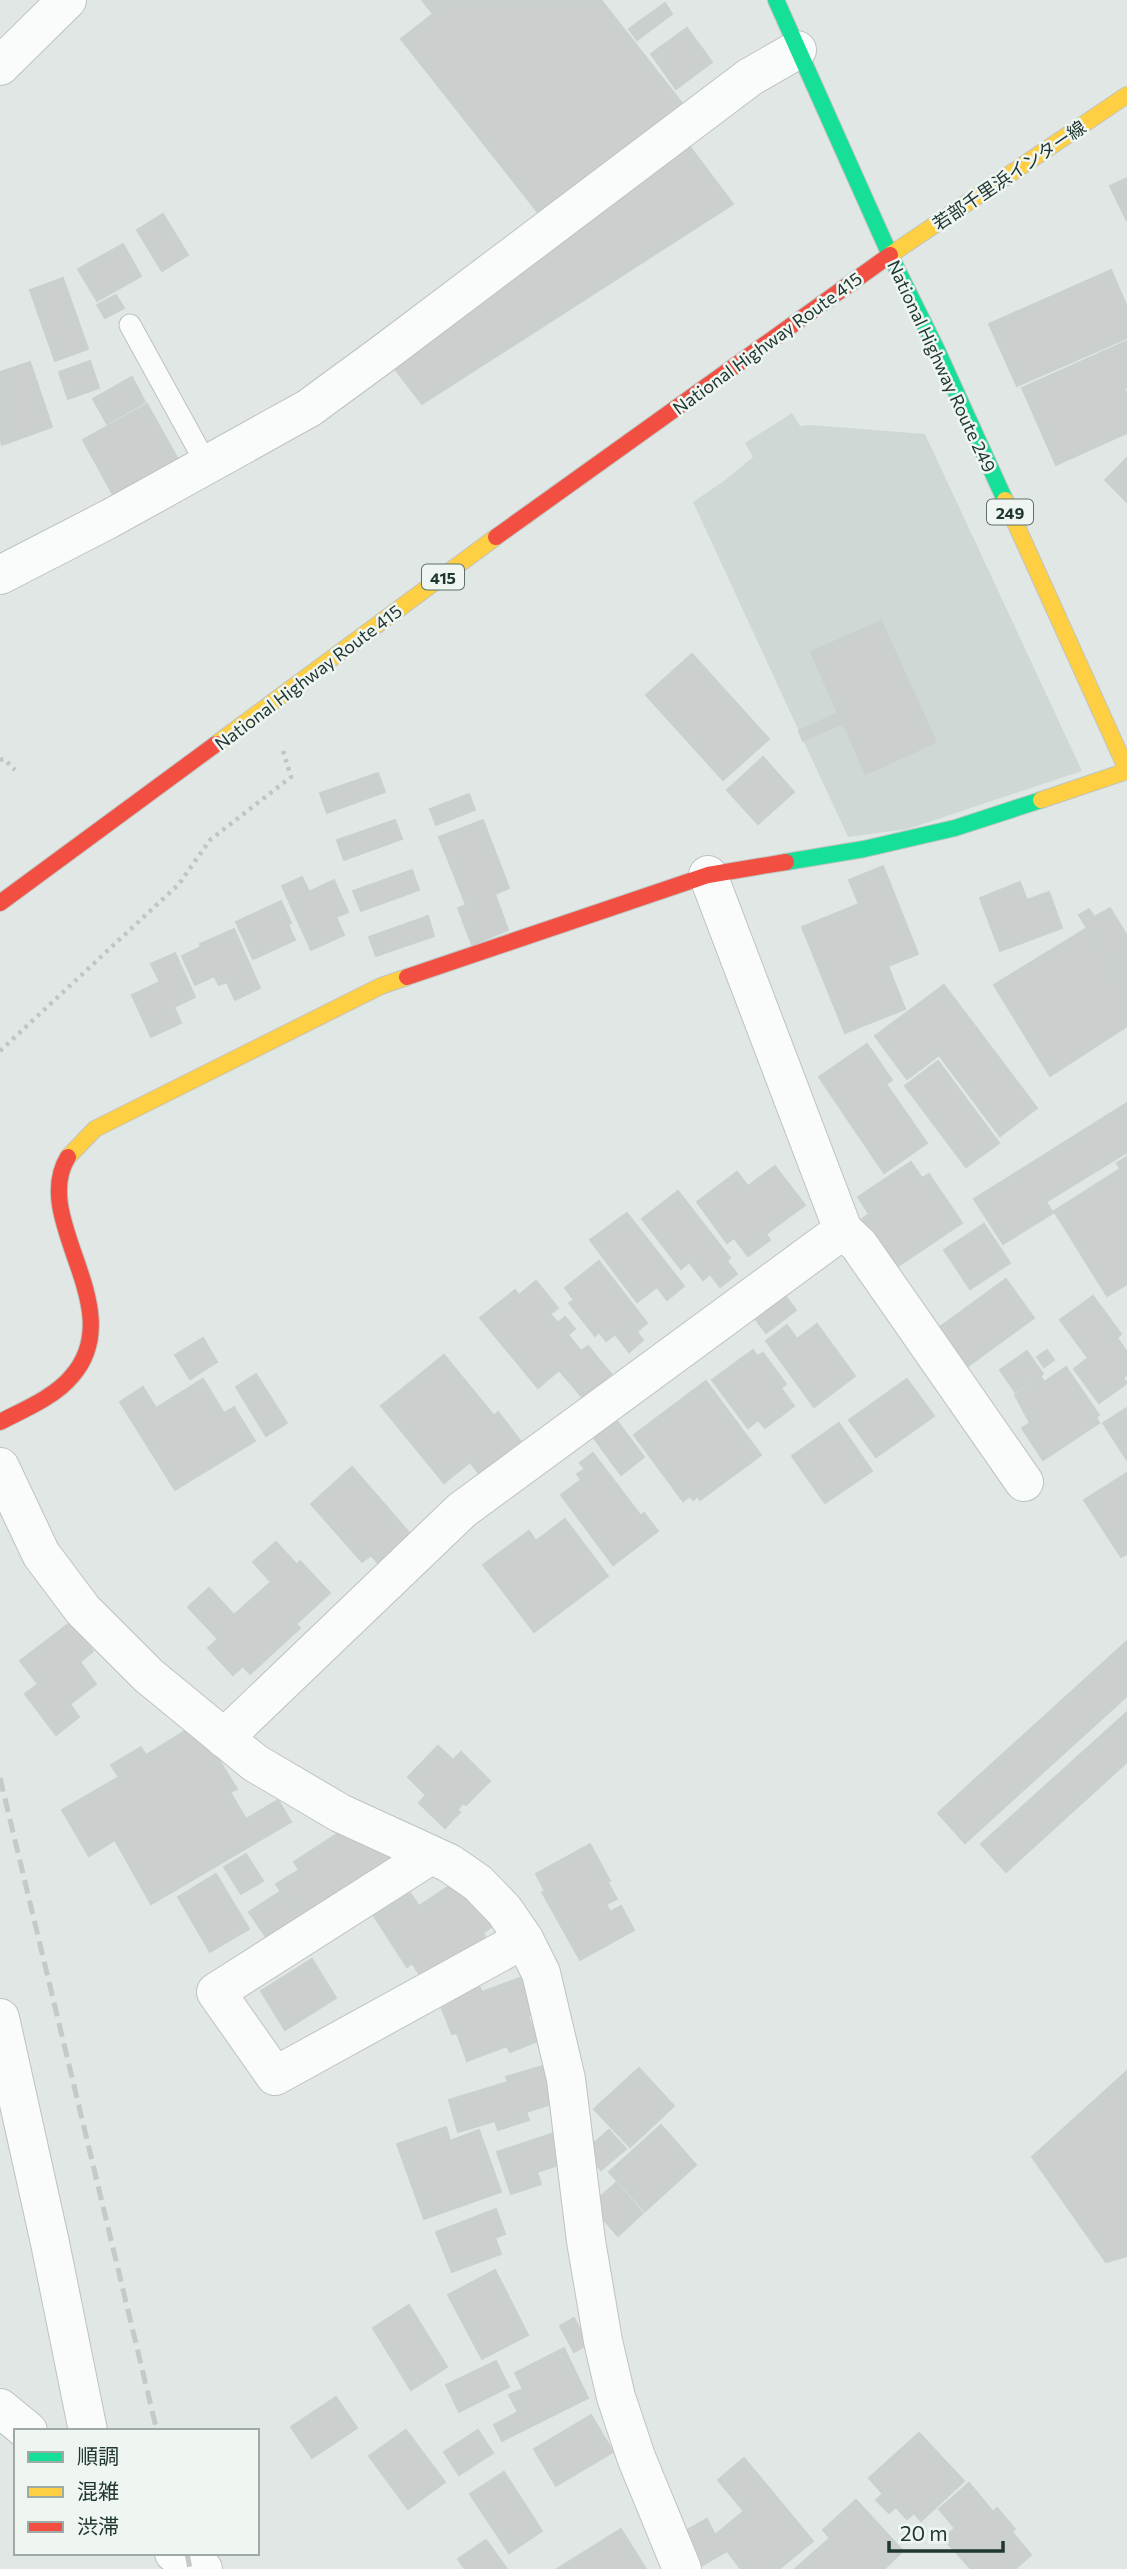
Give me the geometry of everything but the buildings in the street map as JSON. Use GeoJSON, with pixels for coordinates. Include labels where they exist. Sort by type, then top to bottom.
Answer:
{"type":"FeatureCollection","features":[{"type":"Feature","properties":{"kind":"main road","name":"National Highway Route 249"},"geometry":{"type":"LineString","coordinates":[[776,0],[1127,771]]}},
{"type":"Feature","properties":{"kind":"main road","name":"若部千里浜インター線"},"geometry":{"type":"LineString","coordinates":[[890,255],[1127,95]]}},
{"type":"Feature","properties":{"kind":"main road","name":"National Highway Route 415"},"geometry":{"type":"LineString","coordinates":[[0,903],[547,500],[890,255]]}},
{"type":"Feature","properties":{"kind":"main road"},"geometry":{"type":"LineString","coordinates":[[0,1422],[73,1377],[86,1353],[91,1318],[84,1283],[59,1203],[59,1175],[74,1146],[95,1129],[381,986],[708,875],[864,849],[955,828],[1127,771]]}},
{"type":"Feature","properties":{"kind":"street"},"geometry":{"type":"LineString","coordinates":[[0,65],[67,0]]}},
{"type":"Feature","properties":{"kind":"street"},"geometry":{"type":"LineString","coordinates":[[0,575],[109,519],[309,408],[750,77],[797,50]]}},
{"type":"Feature","properties":{"kind":"street"},"geometry":{"type":"LineString","coordinates":[[708,875],[843,1230],[859,1245],[1024,1482]]}},
{"type":"Feature","properties":{"kind":"street"},"geometry":{"type":"LineString","coordinates":[[224,1738],[462,1510],[843,1230]]}},
{"type":"Feature","properties":{"kind":"street"},"geometry":{"type":"LineString","coordinates":[[0,1467],[41,1554],[83,1611],[149,1676],[255,1763],[340,1813],[449,1863],[478,1883],[504,1910],[524,1939],[541,1973],[566,2079],[586,2241],[613,2386],[636,2457],[682,2569]]}},
{"type":"Feature","properties":{"kind":"street"},"geometry":{"type":"LineString","coordinates":[[431,1855],[216,1992],[275,2076],[524,1939]]}},
{"type":"Feature","properties":{"kind":"street"},"geometry":{"type":"LineString","coordinates":[[0,2018],[13,2132],[87,2429]]}},
{"type":"Feature","properties":{"kind":"street"},"geometry":{"type":"LineString","coordinates":[[0,2408],[25,2429]]}},
{"type":"Feature","properties":{"kind":"street"},"geometry":{"type":"LineString","coordinates":[[178,2555],[202,2569]]}},
{"type":"Feature","properties":{"kind":"lane"},"geometry":{"type":"LineString","coordinates":[[130,325],[207,465]]}},
{"type":"Feature","properties":{"kind":"path"},"geometry":{"type":"LineString","coordinates":[[0,1051],[179,884],[210,839],[291,777],[284,751]]}},
{"type":"Feature","properties":{"kind":"path"},"geometry":{"type":"LineString","coordinates":[[0,760],[4,759],[15,770]]}},
{"type":"Feature","properties":{"kind":"shaded area"},"geometry":{"type":"Polygon","coordinates":[[[792,413],[800,426],[925,434],[1082,771],[908,829],[848,837],[693,502],[753,457],[745,443],[792,413]]]}},
{"type":"Feature","properties":{"kind":"railway"},"geometry":{"type":"LineString","coordinates":[[0,1778],[157,2429]]}},
{"type":"Feature","properties":{"kind":"railway"},"geometry":{"type":"LineString","coordinates":[[187,2555],[190,2569]]}},
{"type":"Feature","properties":{"kind":"traffic: fast"},"geometry":{"type":"LineString","coordinates":[[776,0],[890,255],[936,348],[1005,500]]}},
{"type":"Feature","properties":{"kind":"traffic: fast"},"geometry":{"type":"LineString","coordinates":[[786,862],[864,849],[955,828],[1041,800]]}},
{"type":"Feature","properties":{"kind":"traffic: slow"},"geometry":{"type":"LineString","coordinates":[[890,255],[1127,95]]}},
{"type":"Feature","properties":{"kind":"traffic: slow"},"geometry":{"type":"LineString","coordinates":[[1005,500],[1127,770]]}},
{"type":"Feature","properties":{"kind":"traffic: slow"},"geometry":{"type":"LineString","coordinates":[[216,744],[496,537]]}},
{"type":"Feature","properties":{"kind":"traffic: slow"},"geometry":{"type":"LineString","coordinates":[[1041,800],[1127,771]]}},
{"type":"Feature","properties":{"kind":"traffic: slow"},"geometry":{"type":"LineString","coordinates":[[68,1157],[95,1129],[381,986],[407,977]]}},
{"type":"Feature","properties":{"kind":"traffic: jam"},"geometry":{"type":"LineString","coordinates":[[496,537],[890,255]]}},
{"type":"Feature","properties":{"kind":"traffic: jam"},"geometry":{"type":"LineString","coordinates":[[0,903],[216,744]]}},
{"type":"Feature","properties":{"kind":"traffic: jam"},"geometry":{"type":"LineString","coordinates":[[407,977],[708,875],[786,862]]}},
{"type":"Feature","properties":{"kind":"traffic: jam"},"geometry":{"type":"LineString","coordinates":[[0,1422],[65,1384],[87,1350],[91,1322],[86,1293],[60,1208],[59,1181],[68,1157]]}}]}
